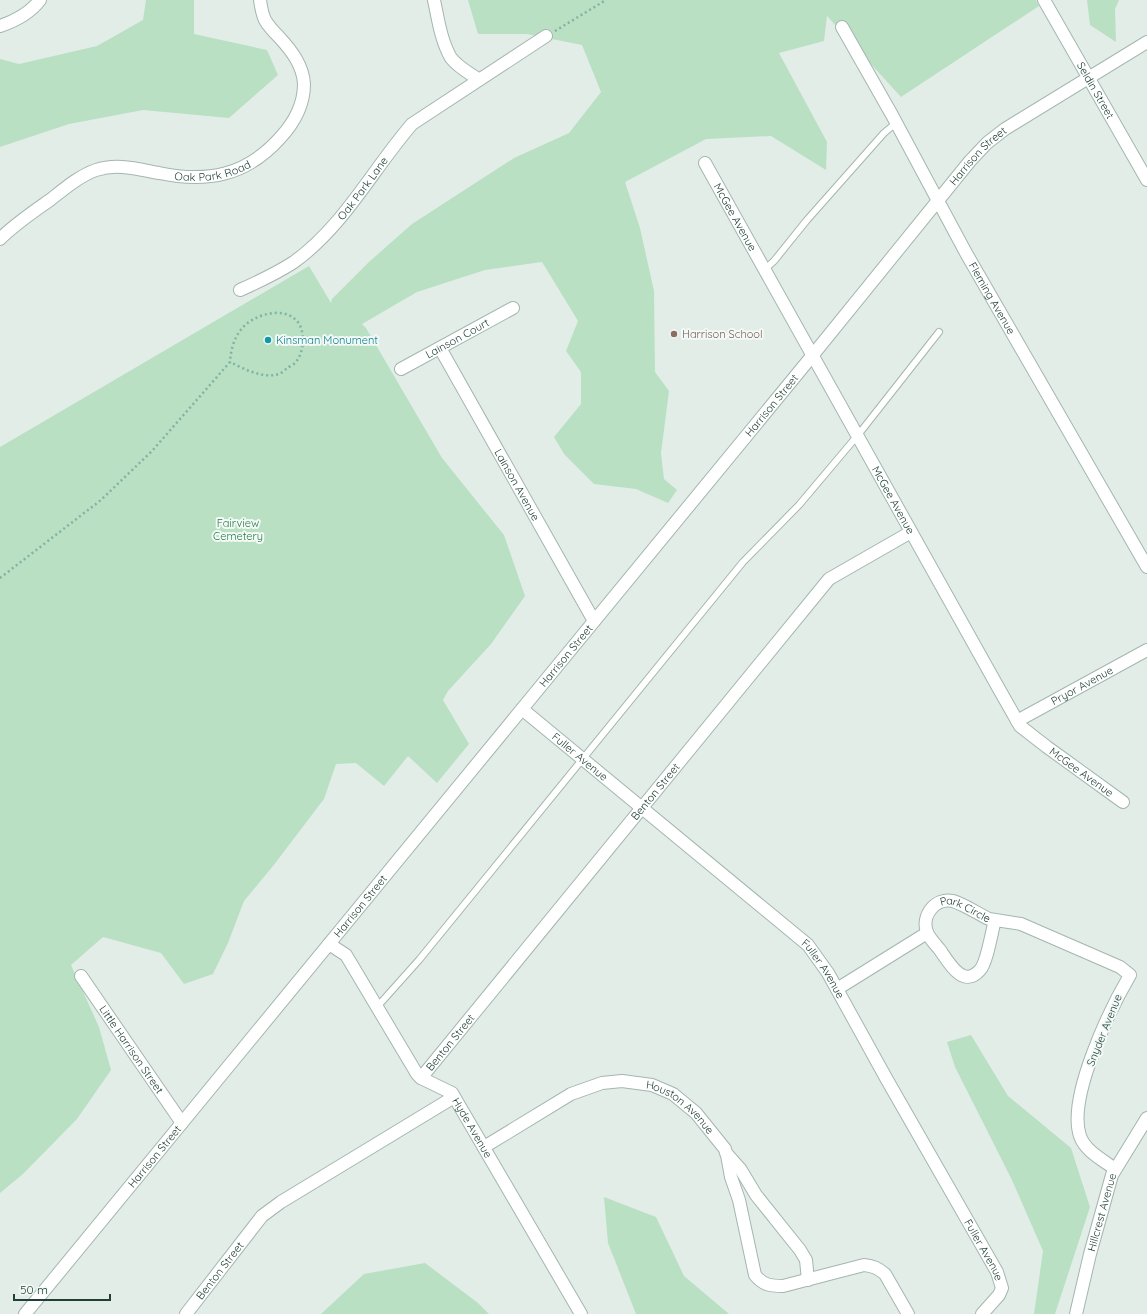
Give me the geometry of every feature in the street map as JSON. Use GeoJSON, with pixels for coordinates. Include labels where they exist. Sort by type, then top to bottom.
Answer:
{"type":"FeatureCollection","features":[{"type":"Feature","properties":{"kind":"street"},"geometry":{"type":"LineString","coordinates":[[0,26],[26,13],[40,0]]}},
{"type":"Feature","properties":{"kind":"street","name":"Oak Park Road"},"geometry":{"type":"LineString","coordinates":[[0,239],[16,224],[80,178],[95,170],[112,166],[127,167],[180,177],[196,178],[215,176],[241,168],[260,157],[273,146],[285,133],[295,118],[302,99],[304,83],[295,55],[266,21],[261,10],[260,0]]}},
{"type":"Feature","properties":{"kind":"street"},"geometry":{"type":"LineString","coordinates":[[434,0],[445,45],[452,58],[461,68],[478,80],[546,36]]}},
{"type":"Feature","properties":{"kind":"street","name":"Seldin Street"},"geometry":{"type":"LineString","coordinates":[[1044,0],[1147,180]]}},
{"type":"Feature","properties":{"kind":"street","name":"Fleming Avenue"},"geometry":{"type":"LineString","coordinates":[[842,27],[966,252],[1147,567]]}},
{"type":"Feature","properties":{"kind":"street","name":"Harrison Street"},"geometry":{"type":"LineString","coordinates":[[24,1314],[979,151],[999,133],[1147,42]]}},
{"type":"Feature","properties":{"kind":"street","name":"Oak Park Lane"},"geometry":{"type":"LineString","coordinates":[[240,290],[294,262],[315,244],[344,212],[412,124],[478,80]]}},
{"type":"Feature","properties":{"kind":"street","name":"McGee Avenue"},"geometry":{"type":"LineString","coordinates":[[705,163],[1020,726],[1122,802]]}},
{"type":"Feature","properties":{"kind":"street","name":"Lainson Court"},"geometry":{"type":"LineString","coordinates":[[401,369],[513,308]]}},
{"type":"Feature","properties":{"kind":"street","name":"Lainson Avenue"},"geometry":{"type":"LineString","coordinates":[[440,348],[594,621]]}},
{"type":"Feature","properties":{"kind":"street","name":"Benton Street"},"geometry":{"type":"LineString","coordinates":[[421,1078],[829,579],[912,532]]}},
{"type":"Feature","properties":{"kind":"street","name":"Pryor Avenue"},"geometry":{"type":"LineString","coordinates":[[1017,720],[1147,650]]}},
{"type":"Feature","properties":{"kind":"street","name":"Fuller Avenue"},"geometry":{"type":"LineString","coordinates":[[522,709],[808,945],[817,956],[838,989],[886,1078],[996,1272],[1002,1288],[999,1295],[982,1314]]}},
{"type":"Feature","properties":{"kind":"street","name":"Park Circle"},"geometry":{"type":"LineString","coordinates":[[943,901],[952,901],[989,919],[995,920],[984,962],[981,969],[973,976],[967,977],[958,974],[928,933],[926,924],[927,917],[931,909],[936,904],[943,901]]}},
{"type":"Feature","properties":{"kind":"street","name":"Snyder Avenue"},"geometry":{"type":"LineString","coordinates":[[995,920],[1021,924],[1120,967],[1130,975],[1115,1000],[1098,1040],[1080,1095],[1077,1123],[1080,1137],[1085,1145],[1094,1154],[1115,1169]]}},
{"type":"Feature","properties":{"kind":"street"},"geometry":{"type":"LineString","coordinates":[[838,989],[928,933]]}},
{"type":"Feature","properties":{"kind":"street","name":"Hyde Avenue"},"geometry":{"type":"LineString","coordinates":[[329,944],[346,955],[417,1074],[421,1078],[452,1093],[581,1314]]}},
{"type":"Feature","properties":{"kind":"street","name":"Little Harrison Street"},"geometry":{"type":"LineString","coordinates":[[81,976],[182,1123]]}},
{"type":"Feature","properties":{"kind":"street","name":"Houston Avenue"},"geometry":{"type":"LineString","coordinates":[[484,1147],[571,1094],[602,1083],[622,1081],[652,1085],[673,1094],[696,1113],[725,1149],[726,1153],[741,1170],[756,1195],[800,1250],[806,1260],[808,1280]]}},
{"type":"Feature","properties":{"kind":"street","name":"Benton Street"},"geometry":{"type":"LineString","coordinates":[[186,1314],[262,1216],[281,1202],[454,1097]]}},
{"type":"Feature","properties":{"kind":"street","name":"Hillcrest Avenue"},"geometry":{"type":"LineString","coordinates":[[1076,1314],[1092,1247],[1112,1175],[1147,1118]]}},
{"type":"Feature","properties":{"kind":"street"},"geometry":{"type":"LineString","coordinates":[[726,1153],[731,1177],[739,1200],[755,1275],[761,1282],[770,1286],[783,1286],[864,1265],[873,1266],[880,1269],[885,1274],[908,1314]]}},
{"type":"Feature","properties":{"kind":"lane"},"geometry":{"type":"LineString","coordinates":[[764,270],[774,261],[807,220],[884,133],[896,123]]}},
{"type":"Feature","properties":{"kind":"lane"},"geometry":{"type":"LineString","coordinates":[[377,1007],[419,960],[743,562],[799,505],[858,435],[938,332]]}},
{"type":"Feature","properties":{"kind":"path"},"geometry":{"type":"LineString","coordinates":[[546,36],[606,0]]}},
{"type":"Feature","properties":{"kind":"path"},"geometry":{"type":"LineString","coordinates":[[0,578],[101,500],[147,457],[230,362],[234,341],[242,327],[259,316],[268,313],[283,313],[296,320],[302,330],[302,348],[295,363],[280,374],[265,375],[245,369],[230,362]]}},
{"type":"Feature","properties":{"kind":"green space"},"geometry":{"type":"Polygon","coordinates":[[[146,0],[194,0],[194,34],[267,50],[278,75],[229,118],[143,110],[69,124],[0,147],[0,59],[19,64],[97,46],[143,20],[146,0]]]}},
{"type":"Feature","properties":{"kind":"green space","name":"Fairview Cemetery"},"geometry":{"type":"Polygon","coordinates":[[[468,0],[1036,0],[1039,6],[901,97],[827,16],[824,41],[779,53],[827,142],[826,170],[771,136],[706,139],[625,182],[640,228],[654,291],[655,372],[669,391],[661,453],[664,479],[677,490],[668,503],[636,489],[594,484],[564,454],[554,437],[581,404],[581,372],[566,351],[578,321],[542,262],[485,270],[417,292],[362,324],[366,328],[442,458],[504,535],[525,596],[491,644],[448,691],[443,700],[469,744],[437,783],[408,756],[384,786],[356,763],[336,764],[324,799],[273,866],[244,901],[228,943],[213,974],[184,984],[161,953],[103,937],[71,965],[99,1027],[111,1070],[77,1119],[23,1174],[0,1193],[0,447],[309,266],[331,303],[332,299],[369,262],[412,224],[514,158],[569,133],[601,92],[582,45],[527,34],[478,34],[468,0]]]}},
{"type":"Feature","properties":{"kind":"green space"},"geometry":{"type":"Polygon","coordinates":[[[1087,0],[1119,0],[1115,9],[1116,42],[1090,25],[1087,0]]]}},
{"type":"Feature","properties":{"kind":"green space"},"geometry":{"type":"Polygon","coordinates":[[[971,1035],[1008,1096],[1071,1148],[1090,1207],[1055,1314],[1034,1314],[1043,1251],[1012,1180],[955,1067],[947,1042],[971,1035]]]}},
{"type":"Feature","properties":{"kind":"green space"},"geometry":{"type":"Polygon","coordinates":[[[604,1197],[656,1217],[684,1276],[729,1314],[636,1314],[608,1243],[604,1197]]]}},
{"type":"Feature","properties":{"kind":"green space"},"geometry":{"type":"Polygon","coordinates":[[[425,1263],[478,1303],[489,1314],[321,1314],[364,1274],[425,1263]]]}},
{"type":"Feature","properties":{"kind":"place","name":"Harrison School"},"geometry":{"type":"Point","coordinates":[674,334]}},
{"type":"Feature","properties":{"kind":"place","name":"Kinsman Monument"},"geometry":{"type":"Point","coordinates":[268,340]}}]}
